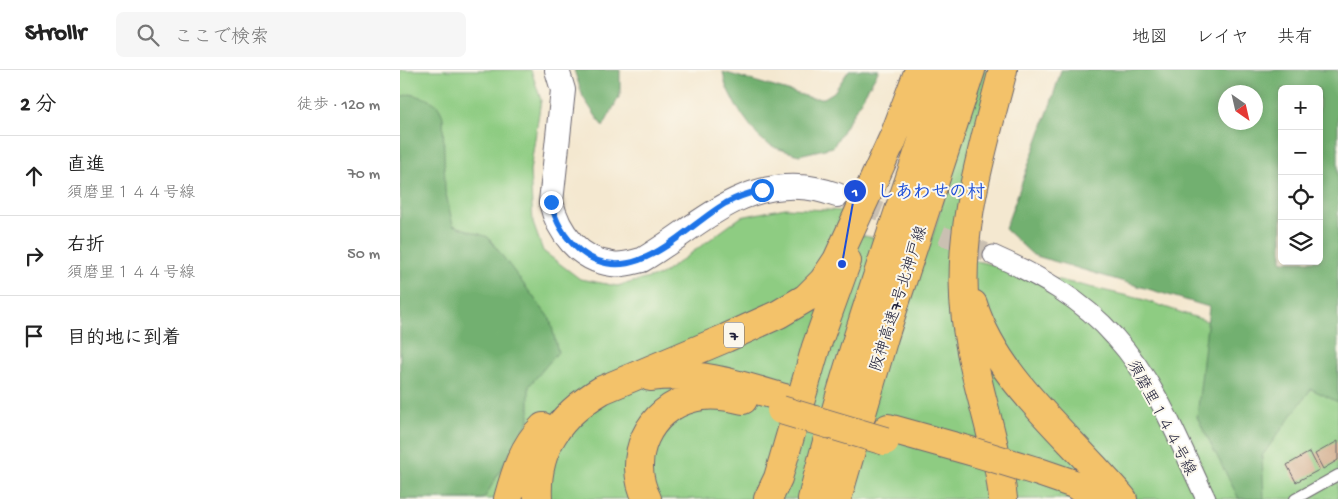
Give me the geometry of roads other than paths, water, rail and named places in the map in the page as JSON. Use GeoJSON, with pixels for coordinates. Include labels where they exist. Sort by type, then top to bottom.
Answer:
{"type":"FeatureCollection","features":[{"type":"Feature","properties":{"kind":"highway","name":"7"},"geometry":{"type":"LineString","coordinates":[[768,499],[778,478],[816,347],[919,70]]}},
{"type":"Feature","properties":{"kind":"highway","name":"阪神高速7号北神戸線"},"geometry":{"type":"LineString","coordinates":[[812,499],[872,295],[946,70]]}},
{"type":"Feature","properties":{"kind":"highway","name":"阪神高速7号北神戸線"},"geometry":{"type":"LineString","coordinates":[[837,499],[884,337],[971,70]]}},
{"type":"Feature","properties":{"kind":"highway"},"geometry":{"type":"LineString","coordinates":[[1003,70],[970,201],[964,255],[964,300],[973,365],[998,461],[1003,499]]}},
{"type":"Feature","properties":{"kind":"highway","name":"7"},"geometry":{"type":"LineString","coordinates":[[508,499],[518,466],[531,440],[559,413],[602,390],[779,314],[806,298],[823,281],[837,260],[898,127]]}},
{"type":"Feature","properties":{"kind":"highway"},"geometry":{"type":"LineString","coordinates":[[964,255],[974,305],[981,324],[997,353],[1025,390],[1123,499]]}},
{"type":"Feature","properties":{"kind":"highway","name":"7"},"geometry":{"type":"LineString","coordinates":[[538,499],[538,480],[545,451],[553,434],[576,408],[602,390],[632,380],[648,377],[691,375],[721,380],[782,404],[1035,477],[1072,499]]}},
{"type":"Feature","properties":{"kind":"highway","name":"7"},"geometry":{"type":"LineString","coordinates":[[647,499],[638,466],[640,450],[644,437],[651,426],[670,408],[694,398],[721,396],[782,404]]}},
{"type":"Feature","properties":{"kind":"highway"},"geometry":{"type":"LineString","coordinates":[[1035,477],[1074,484],[1096,499]]}},
{"type":"Feature","properties":{"kind":"street"},"geometry":{"type":"LineString","coordinates":[[557,70],[563,90],[551,202],[554,214],[567,238],[577,248],[592,258],[612,264],[627,264],[642,260],[726,203],[762,190],[800,187],[837,195]]}},
{"type":"Feature","properties":{"kind":"street","name":"須磨里１４４号線"},"geometry":{"type":"LineString","coordinates":[[992,255],[1054,286],[1085,309],[1115,336],[1147,381],[1206,499]]}},
{"type":"Feature","properties":{"kind":"lane"},"geometry":{"type":"LineString","coordinates":[[1295,499],[1338,475]]}},
{"type":"Feature","properties":{"kind":"tunnel"},"geometry":{"type":"LineString","coordinates":[[837,195],[993,255]]}},
{"type":"Feature","properties":{"kind":"place","name":"しあわせの村"},"geometry":{"type":"Point","coordinates":[842,264]}}]}
